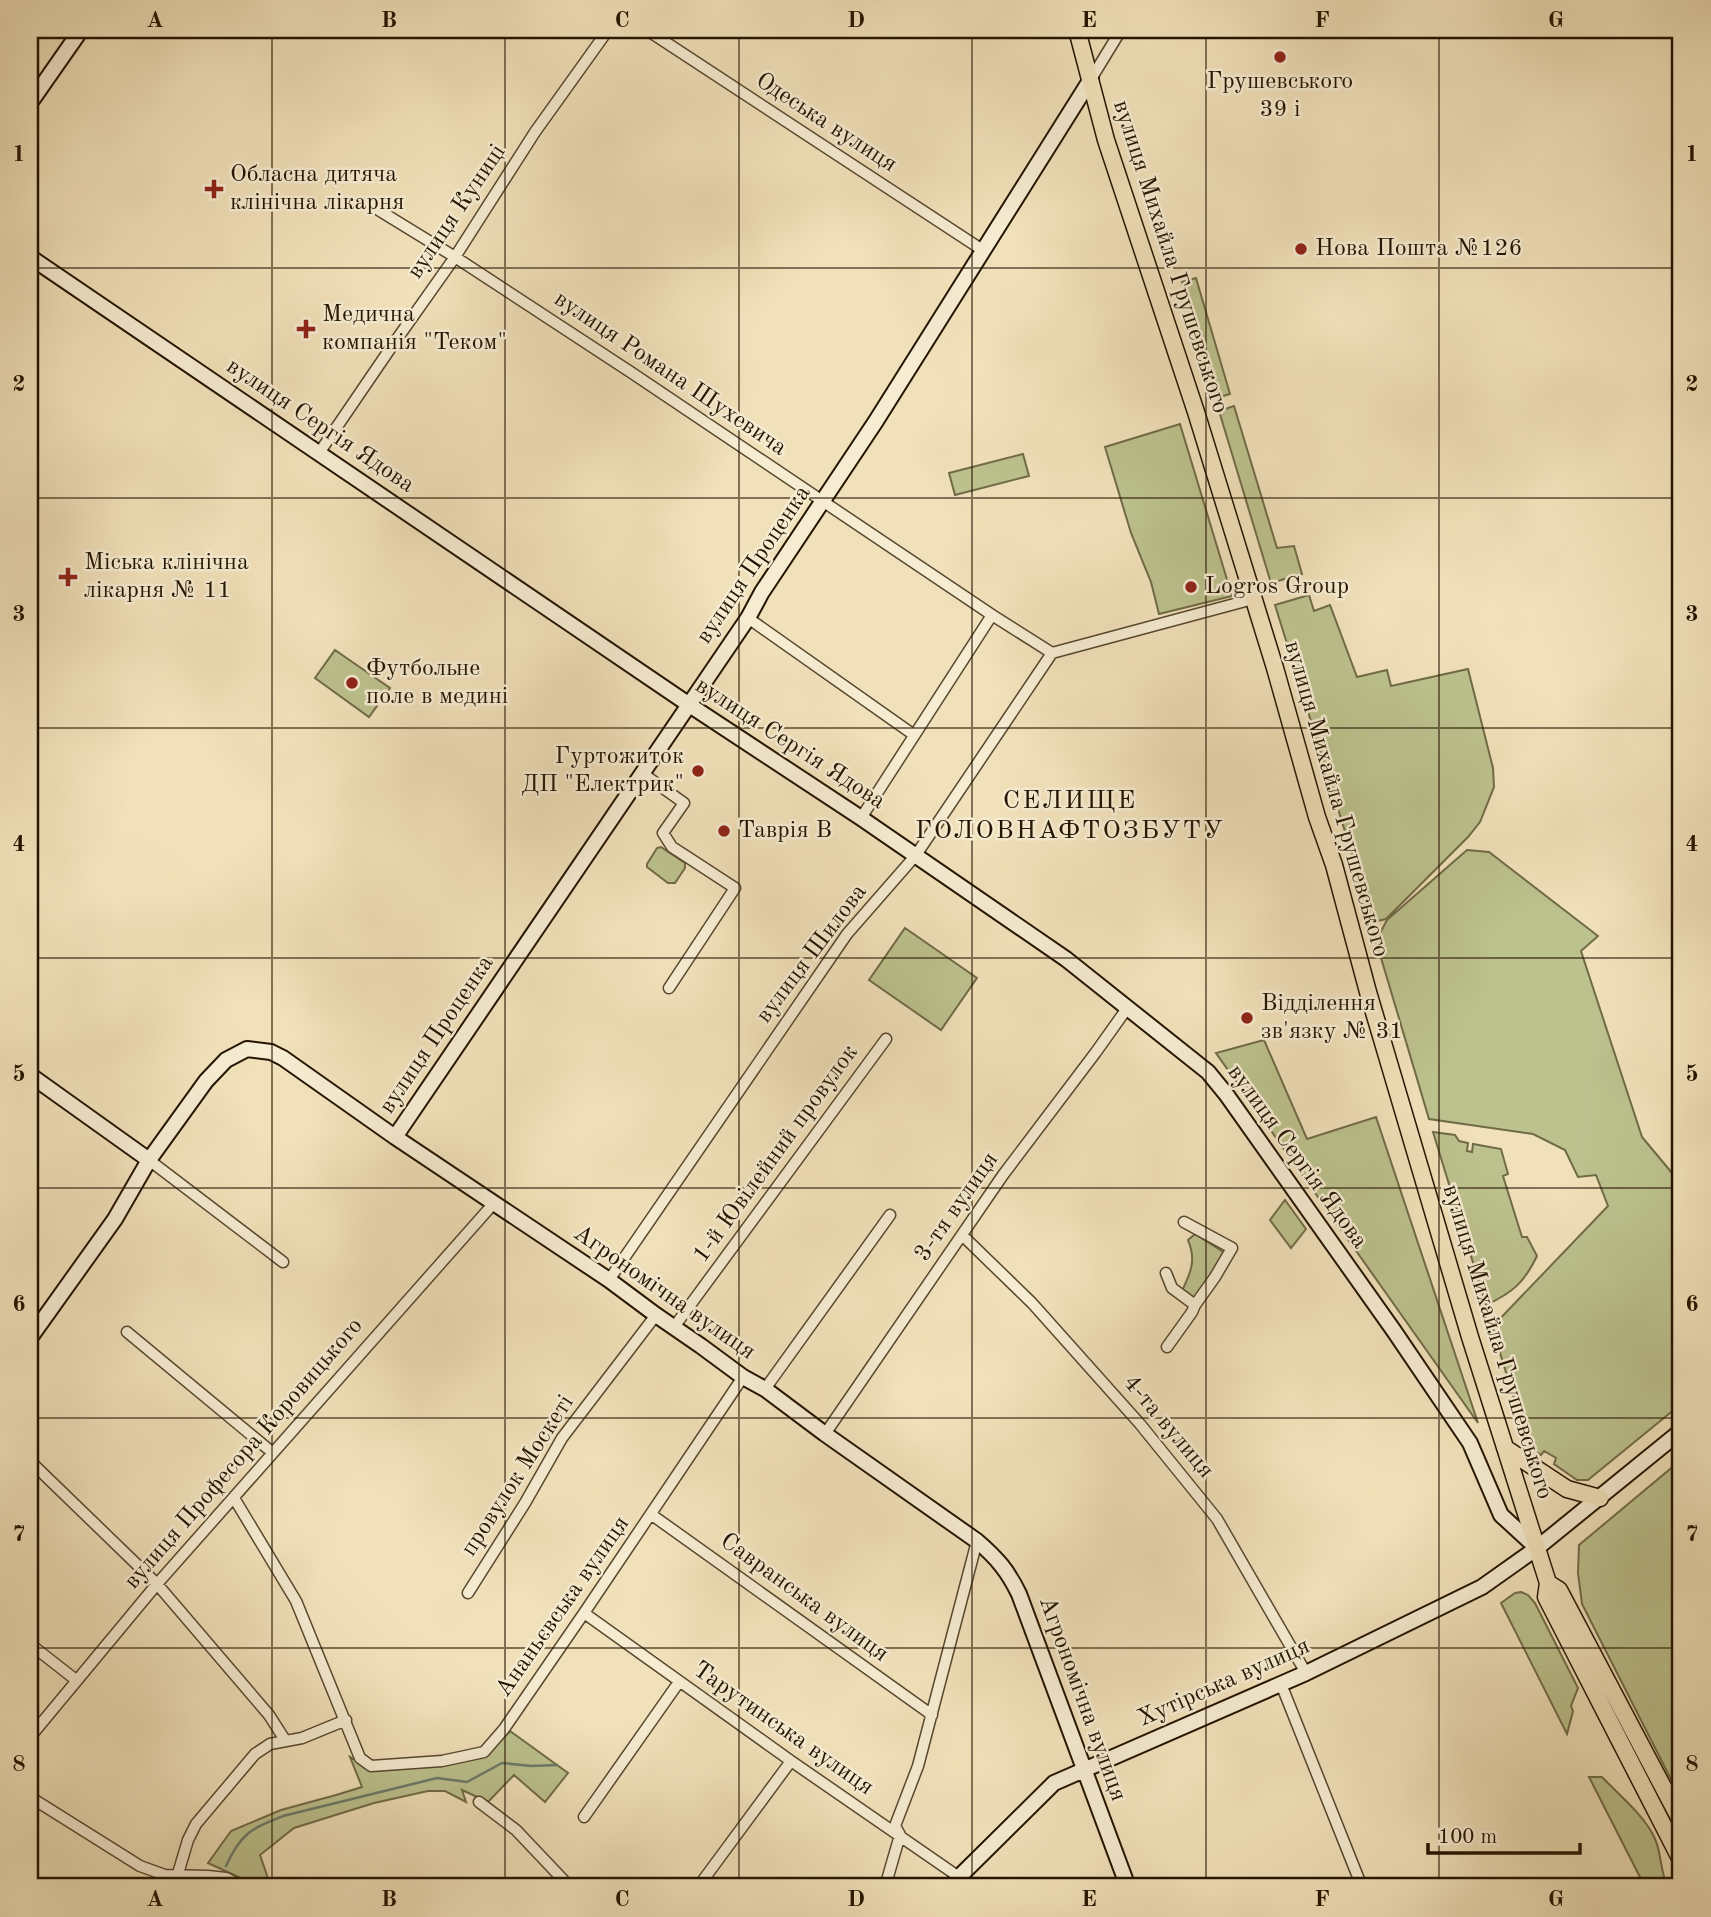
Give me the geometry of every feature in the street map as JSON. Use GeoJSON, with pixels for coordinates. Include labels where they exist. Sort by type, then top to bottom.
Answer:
{"type":"FeatureCollection","features":[{"type":"Feature","properties":{"kind":"main road","name":"вулиця Михайла Грушевського"},"geometry":{"type":"LineString","coordinates":[[1077,30],[1106,140],[1196,412],[1275,668],[1317,817],[1334,865],[1368,992],[1470,1337],[1548,1583],[1546,1597],[1681,1860]]}},
{"type":"Feature","properties":{"kind":"main road"},"geometry":{"type":"LineString","coordinates":[[1505,1448],[1567,1489],[1600,1498]]}},
{"type":"Feature","properties":{"kind":"main road"},"geometry":{"type":"LineString","coordinates":[[1548,1583],[1559,1590],[1681,1821]]}},
{"type":"Feature","properties":{"kind":"street"},"geometry":{"type":"LineString","coordinates":[[30,103],[81,30]]}},
{"type":"Feature","properties":{"kind":"street","name":"вулиця Куниці"},"geometry":{"type":"LineString","coordinates":[[319,453],[608,30]]}},
{"type":"Feature","properties":{"kind":"street","name":"Одеська вулиця"},"geometry":{"type":"LineString","coordinates":[[647,30],[984,251]]}},
{"type":"Feature","properties":{"kind":"street"},"geometry":{"type":"LineString","coordinates":[[1091,79],[1121,30]]}},
{"type":"Feature","properties":{"kind":"street","name":"вулиця Проценка"},"geometry":{"type":"LineString","coordinates":[[396,1138],[748,618],[762,592],[824,501],[1091,79]]}},
{"type":"Feature","properties":{"kind":"street","name":"вулиця Романа Шухевича"},"geometry":{"type":"LineString","coordinates":[[367,203],[455,257],[1052,653]]}},
{"type":"Feature","properties":{"kind":"street","name":"вулиця Сергія Ядова"},"geometry":{"type":"LineString","coordinates":[[30,257],[1066,958],[1208,1072],[1394,1331],[1470,1443],[1501,1515],[1537,1548]]}},
{"type":"Feature","properties":{"kind":"street"},"geometry":{"type":"LineString","coordinates":[[1052,653],[1253,599]]}},
{"type":"Feature","properties":{"kind":"street"},"geometry":{"type":"LineString","coordinates":[[861,818],[992,615]]}},
{"type":"Feature","properties":{"kind":"street"},"geometry":{"type":"LineString","coordinates":[[748,618],[914,735]]}},
{"type":"Feature","properties":{"kind":"street","name":"вулиця Шилова"},"geometry":{"type":"LineString","coordinates":[[609,1280],[847,934],[916,855],[1052,653]]}},
{"type":"Feature","properties":{"kind":"street"},"geometry":{"type":"LineString","coordinates":[[642,774],[684,803],[663,833],[672,847],[735,888],[669,988]]}},
{"type":"Feature","properties":{"kind":"street","name":"3-тя вулиця"},"geometry":{"type":"LineString","coordinates":[[825,1434],[1003,1175],[1128,1007]]}},
{"type":"Feature","properties":{"kind":"street","name":"1-й Ювілейний провулок"},"geometry":{"type":"LineString","coordinates":[[674,1327],[886,1039]]}},
{"type":"Feature","properties":{"kind":"street","name":"Агрономічна вулиця"},"geometry":{"type":"LineString","coordinates":[[149,1160],[206,1081],[226,1060],[247,1049],[271,1052],[609,1280],[977,1541],[995,1556],[1009,1573],[1019,1594],[1128,1887]]}},
{"type":"Feature","properties":{"kind":"street"},"geometry":{"type":"LineString","coordinates":[[31,1078],[149,1160],[283,1262]]}},
{"type":"Feature","properties":{"kind":"street"},"geometry":{"type":"LineString","coordinates":[[30,1338],[115,1219],[149,1160]]}},
{"type":"Feature","properties":{"kind":"street","name":"вулиця Професора Коровицького"},"geometry":{"type":"LineString","coordinates":[[30,1737],[157,1584],[494,1203]]}},
{"type":"Feature","properties":{"kind":"street"},"geometry":{"type":"LineString","coordinates":[[765,1389],[890,1214]]}},
{"type":"Feature","properties":{"kind":"street"},"geometry":{"type":"LineString","coordinates":[[1167,1347],[1232,1248],[1184,1223]]}},
{"type":"Feature","properties":{"kind":"street","name":"4-та вулиця"},"geometry":{"type":"LineString","coordinates":[[962,1235],[1041,1313],[1140,1424],[1217,1519],[1306,1673]]}},
{"type":"Feature","properties":{"kind":"street"},"geometry":{"type":"LineString","coordinates":[[1166,1273],[1172,1288],[1195,1305]]}},
{"type":"Feature","properties":{"kind":"street","name":"провулок Москеті"},"geometry":{"type":"LineString","coordinates":[[468,1592],[525,1503],[562,1438],[656,1315]]}},
{"type":"Feature","properties":{"kind":"street"},"geometry":{"type":"LineString","coordinates":[[127,1332],[273,1453]]}},
{"type":"Feature","properties":{"kind":"street","name":"Ананьєвська вулиця"},"geometry":{"type":"LineString","coordinates":[[346,1720],[360,1758],[372,1766],[442,1761],[484,1752],[504,1729],[652,1515],[743,1377]]}},
{"type":"Feature","properties":{"kind":"street","name":"Хутірська вулиця"},"geometry":{"type":"LineString","coordinates":[[955,1882],[1054,1783],[1306,1673],[1482,1587],[1537,1548],[1681,1431]]}},
{"type":"Feature","properties":{"kind":"street"},"geometry":{"type":"LineString","coordinates":[[30,1461],[157,1584],[269,1715],[285,1740]]}},
{"type":"Feature","properties":{"kind":"street"},"geometry":{"type":"LineString","coordinates":[[174,1887],[188,1840],[201,1816],[255,1754],[270,1744],[302,1738],[346,1720],[296,1601],[234,1498]]}},
{"type":"Feature","properties":{"kind":"street","name":"Савранська вулиця"},"geometry":{"type":"LineString","coordinates":[[652,1515],[932,1715]]}},
{"type":"Feature","properties":{"kind":"street"},"geometry":{"type":"LineString","coordinates":[[885,1887],[900,1835],[895,1826],[918,1766],[977,1541]]}},
{"type":"Feature","properties":{"kind":"street","name":"Тарутинська вулиця"},"geometry":{"type":"LineString","coordinates":[[584,1613],[791,1761],[900,1835],[955,1882]]}},
{"type":"Feature","properties":{"kind":"street"},"geometry":{"type":"LineString","coordinates":[[30,1644],[76,1679]]}},
{"type":"Feature","properties":{"kind":"street"},"geometry":{"type":"LineString","coordinates":[[584,1817],[679,1682]]}},
{"type":"Feature","properties":{"kind":"street"},"geometry":{"type":"LineString","coordinates":[[1281,1684],[1362,1887]]}},
{"type":"Feature","properties":{"kind":"street"},"geometry":{"type":"LineString","coordinates":[[698,1887],[791,1761]]}},
{"type":"Feature","properties":{"kind":"street"},"geometry":{"type":"LineString","coordinates":[[30,1797],[139,1866],[165,1875],[226,1878],[243,1887]]}},
{"type":"Feature","properties":{"kind":"street"},"geometry":{"type":"LineString","coordinates":[[479,1802],[516,1830],[570,1887]]}},
{"type":"Feature","properties":{"kind":"green space"},"geometry":{"type":"Polygon","coordinates":[[[1196,278],[1230,394],[1216,398],[1182,282],[1196,278]]]}},
{"type":"Feature","properties":{"kind":"green space"},"geometry":{"type":"Polygon","coordinates":[[[1234,406],[1277,548],[1294,546],[1302,574],[1271,583],[1219,411],[1234,406]]]}},
{"type":"Feature","properties":{"kind":"green space"},"geometry":{"type":"Polygon","coordinates":[[[1180,424],[1232,596],[1159,614],[1151,582],[1131,533],[1105,447],[1180,424]]]}},
{"type":"Feature","properties":{"kind":"green space"},"geometry":{"type":"Polygon","coordinates":[[[1023,454],[1029,476],[955,495],[949,473],[1023,454]]]}},
{"type":"Feature","properties":{"kind":"green space"},"geometry":{"type":"Polygon","coordinates":[[[1309,595],[1314,611],[1330,605],[1357,677],[1387,670],[1391,686],[1468,669],[1493,768],[1494,787],[1480,822],[1386,919],[1373,922],[1275,605],[1309,595]]]}},
{"type":"Feature","properties":{"kind":"green space","name":"Футбольне поле в медині"},"geometry":{"type":"Polygon","coordinates":[[[335,650],[390,688],[369,717],[315,678],[335,650]]]}},
{"type":"Feature","properties":{"kind":"green space"},"geometry":{"type":"Polygon","coordinates":[[[661,847],[685,863],[685,868],[675,883],[668,883],[647,867],[657,848],[661,847]]]}},
{"type":"Feature","properties":{"kind":"green space"},"geometry":{"type":"Polygon","coordinates":[[[1467,850],[1489,852],[1598,936],[1581,951],[1642,1137],[1672,1173],[1681,1166],[1681,1404],[1588,1480],[1577,1480],[1554,1464],[1556,1458],[1544,1451],[1541,1455],[1530,1447],[1492,1327],[1608,1206],[1596,1175],[1578,1177],[1565,1150],[1533,1134],[1429,1119],[1376,941],[1387,920],[1467,850]]]}},
{"type":"Feature","properties":{"kind":"green space"},"geometry":{"type":"Polygon","coordinates":[[[905,928],[977,978],[941,1030],[869,980],[905,928]]]}},
{"type":"Feature","properties":{"kind":"green space"},"geometry":{"type":"Polygon","coordinates":[[[1264,1040],[1307,1139],[1376,1117],[1478,1423],[1216,1053],[1264,1040]]]}},
{"type":"Feature","properties":{"kind":"green space"},"geometry":{"type":"Polygon","coordinates":[[[1433,1132],[1455,1135],[1459,1141],[1468,1143],[1467,1151],[1472,1152],[1473,1144],[1501,1149],[1508,1174],[1503,1176],[1522,1237],[1527,1237],[1537,1256],[1516,1286],[1486,1305],[1433,1132]]]}},
{"type":"Feature","properties":{"kind":"green space"},"geometry":{"type":"Polygon","coordinates":[[[1285,1200],[1306,1229],[1291,1248],[1270,1220],[1285,1200]]]}},
{"type":"Feature","properties":{"kind":"green space"},"geometry":{"type":"Polygon","coordinates":[[[1195,1234],[1228,1255],[1198,1301],[1181,1293],[1192,1261],[1188,1240],[1195,1234]]]}},
{"type":"Feature","properties":{"kind":"green space"},"geometry":{"type":"Polygon","coordinates":[[[1681,1460],[1681,1799],[1582,1604],[1578,1573],[1579,1545],[1681,1460]]]}},
{"type":"Feature","properties":{"kind":"green space"},"geometry":{"type":"Polygon","coordinates":[[[1521,1592],[1535,1603],[1578,1688],[1571,1706],[1573,1711],[1567,1734],[1501,1603],[1521,1592]]]}},
{"type":"Feature","properties":{"kind":"green space"},"geometry":{"type":"Polygon","coordinates":[[[510,1731],[568,1773],[545,1802],[514,1775],[488,1802],[462,1790],[466,1802],[445,1791],[428,1791],[374,1803],[294,1828],[260,1855],[271,1887],[260,1887],[208,1863],[231,1831],[281,1810],[362,1787],[350,1757],[373,1771],[441,1765],[485,1757],[510,1731]]]}},
{"type":"Feature","properties":{"kind":"green space"},"geometry":{"type":"Polygon","coordinates":[[[1589,1777],[1602,1777],[1632,1806],[1651,1831],[1668,1887],[1645,1887],[1589,1777]]]}},
{"type":"Feature","properties":{"kind":"waterway"},"geometry":{"type":"LineString","coordinates":[[226,1866],[248,1833],[283,1816],[437,1778],[467,1782],[502,1763],[557,1765]]}},
{"type":"Feature","properties":{"kind":"place","name":"Грушевського 39 і"},"geometry":{"type":"Point","coordinates":[1280,57]}},
{"type":"Feature","properties":{"kind":"place","name":"Обласна дитяча клінічна лікарня"},"geometry":{"type":"Point","coordinates":[214,189]}},
{"type":"Feature","properties":{"kind":"place","name":"Нова Пошта №126"},"geometry":{"type":"Point","coordinates":[1301,249]}},
{"type":"Feature","properties":{"kind":"place","name":"Медична компанія \"Теком\""},"geometry":{"type":"Point","coordinates":[306,329]}},
{"type":"Feature","properties":{"kind":"place","name":"Міська клінічна лікарня № 11"},"geometry":{"type":"Point","coordinates":[68,577]}},
{"type":"Feature","properties":{"kind":"place","name":"Logros Group"},"geometry":{"type":"Point","coordinates":[1191,587]}},
{"type":"Feature","properties":{"kind":"place","name":"Футбольне поле в медині"},"geometry":{"type":"Point","coordinates":[352,683]}},
{"type":"Feature","properties":{"kind":"place","name":"Гуртожиток ДП \"Електрик\""},"geometry":{"type":"Point","coordinates":[698,771]}},
{"type":"Feature","properties":{"kind":"place","name":"Таврія В"},"geometry":{"type":"Point","coordinates":[724,831]}},
{"type":"Feature","properties":{"kind":"place","name":"Відділення зв'язку № 31"},"geometry":{"type":"Point","coordinates":[1247,1018]}},
{"type":"Feature","properties":{"kind":"district","name":"СЕЛИЩЕ ГОЛОВНАФТОЗБУТУ"},"geometry":{"type":"Point","coordinates":[1070,816]}}]}
